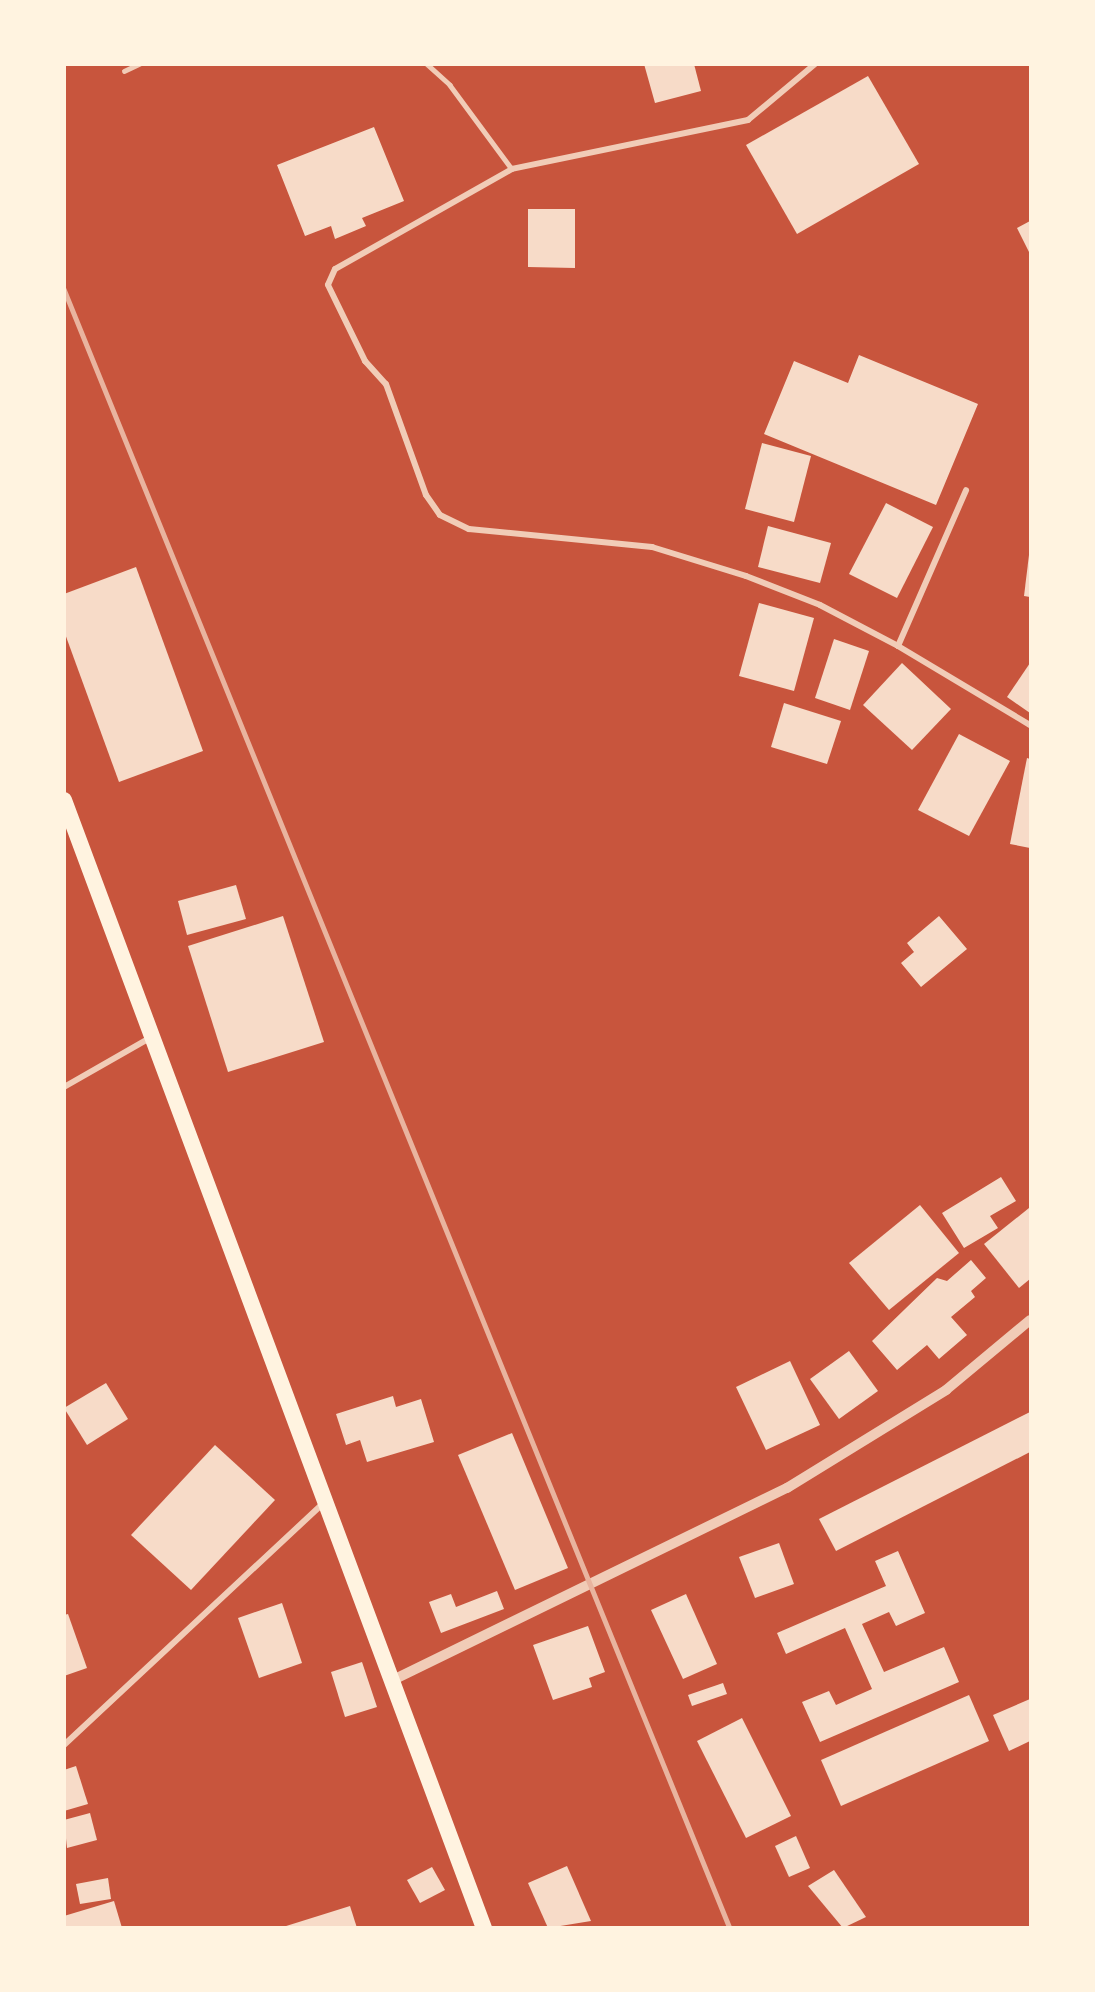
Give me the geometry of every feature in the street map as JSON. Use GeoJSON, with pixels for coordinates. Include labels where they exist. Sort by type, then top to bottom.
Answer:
{"type":"FeatureCollection","features":[{"type":"Feature","properties":{"kind":"highway"},"geometry":{"type":"LineString","coordinates":[[64,800],[322,1504],[395,1679],[484,1928]]}},
{"type":"Feature","properties":{"kind":"street"},"geometry":{"type":"LineString","coordinates":[[815,64],[748,120],[512,169],[335,268],[328,285],[365,361],[386,384],[426,495],[440,515],[469,528],[652,548],[799,597],[898,646],[1030,725]]}},
{"type":"Feature","properties":{"kind":"street"},"geometry":{"type":"LineString","coordinates":[[898,646],[966,490]]}},
{"type":"Feature","properties":{"kind":"street"},"geometry":{"type":"LineString","coordinates":[[64,1087],[152,1037]]}},
{"type":"Feature","properties":{"kind":"street"},"geometry":{"type":"LineString","coordinates":[[395,1679],[787,1488],[946,1390],[1030,1320]]}},
{"type":"Feature","properties":{"kind":"street"},"geometry":{"type":"LineString","coordinates":[[64,1745],[322,1504]]}},
{"type":"Feature","properties":{"kind":"lane"},"geometry":{"type":"LineString","coordinates":[[124,71],[139,64]]}},
{"type":"Feature","properties":{"kind":"lane"},"geometry":{"type":"LineString","coordinates":[[427,64],[450,85],[512,169]]}},
{"type":"Feature","properties":{"kind":"building"},"geometry":{"type":"Polygon","coordinates":[[[644,64],[694,64],[701,91],[655,103],[644,64]]]}},
{"type":"Feature","properties":{"kind":"building"},"geometry":{"type":"Polygon","coordinates":[[[868,76],[919,164],[797,234],[746,145],[868,76]]]}},
{"type":"Feature","properties":{"kind":"building"},"geometry":{"type":"Polygon","coordinates":[[[374,127],[404,201],[362,218],[366,226],[335,239],[331,226],[305,236],[277,165],[374,127]]]}},
{"type":"Feature","properties":{"kind":"building"},"geometry":{"type":"Polygon","coordinates":[[[528,209],[575,209],[575,268],[528,267],[528,209]]]}},
{"type":"Feature","properties":{"kind":"building"},"geometry":{"type":"Polygon","coordinates":[[[1030,221],[1030,254],[1017,228],[1030,221]]]}},
{"type":"Feature","properties":{"kind":"building"},"geometry":{"type":"Polygon","coordinates":[[[859,355],[978,404],[936,505],[764,434],[794,361],[848,383],[859,355]]]}},
{"type":"Feature","properties":{"kind":"building"},"geometry":{"type":"Polygon","coordinates":[[[762,443],[811,456],[794,522],[745,509],[762,443]]]}},
{"type":"Feature","properties":{"kind":"building"},"geometry":{"type":"Polygon","coordinates":[[[886,503],[933,527],[897,598],[849,574],[886,503]]]}},
{"type":"Feature","properties":{"kind":"building"},"geometry":{"type":"Polygon","coordinates":[[[768,526],[831,543],[820,583],[758,567],[768,526]]]}},
{"type":"Feature","properties":{"kind":"building"},"geometry":{"type":"Polygon","coordinates":[[[1030,555],[1030,597],[1024,596],[1030,555]]]}},
{"type":"Feature","properties":{"kind":"building"},"geometry":{"type":"Polygon","coordinates":[[[136,567],[203,751],[119,782],[64,631],[64,594],[136,567]]]}},
{"type":"Feature","properties":{"kind":"building"},"geometry":{"type":"Polygon","coordinates":[[[759,603],[814,618],[794,691],[739,676],[759,603]]]}},
{"type":"Feature","properties":{"kind":"building"},"geometry":{"type":"Polygon","coordinates":[[[834,639],[869,651],[850,710],[815,698],[834,639]]]}},
{"type":"Feature","properties":{"kind":"building"},"geometry":{"type":"Polygon","coordinates":[[[902,663],[951,709],[912,750],[863,705],[902,663]]]}},
{"type":"Feature","properties":{"kind":"building"},"geometry":{"type":"Polygon","coordinates":[[[1030,663],[1030,713],[1007,697],[1030,663]]]}},
{"type":"Feature","properties":{"kind":"building"},"geometry":{"type":"Polygon","coordinates":[[[784,703],[841,721],[827,764],[771,747],[784,703]]]}},
{"type":"Feature","properties":{"kind":"building"},"geometry":{"type":"Polygon","coordinates":[[[959,734],[1010,761],[969,836],[918,810],[959,734]]]}},
{"type":"Feature","properties":{"kind":"building"},"geometry":{"type":"Polygon","coordinates":[[[1027,758],[1030,759],[1030,848],[1010,844],[1027,758]]]}},
{"type":"Feature","properties":{"kind":"building"},"geometry":{"type":"Polygon","coordinates":[[[236,885],[246,919],[187,935],[178,901],[236,885]]]}},
{"type":"Feature","properties":{"kind":"building"},"geometry":{"type":"Polygon","coordinates":[[[283,916],[324,1042],[228,1072],[188,946],[283,916]]]}},
{"type":"Feature","properties":{"kind":"building"},"geometry":{"type":"Polygon","coordinates":[[[939,916],[967,949],[921,987],[901,963],[914,952],[907,943],[939,916]]]}},
{"type":"Feature","properties":{"kind":"building"},"geometry":{"type":"Polygon","coordinates":[[[1001,1177],[1016,1201],[990,1216],[998,1228],[964,1248],[942,1213],[1001,1177]]]}},
{"type":"Feature","properties":{"kind":"building"},"geometry":{"type":"Polygon","coordinates":[[[920,1205],[959,1253],[889,1310],[849,1263],[920,1205]]]}},
{"type":"Feature","properties":{"kind":"building"},"geometry":{"type":"Polygon","coordinates":[[[1029,1208],[1030,1279],[1019,1288],[984,1244],[1029,1208]]]}},
{"type":"Feature","properties":{"kind":"building"},"geometry":{"type":"Polygon","coordinates":[[[971,1260],[986,1278],[971,1291],[975,1297],[951,1317],[967,1335],[939,1359],[927,1345],[897,1370],[872,1341],[937,1278],[947,1281],[971,1260]]]}},
{"type":"Feature","properties":{"kind":"building"},"geometry":{"type":"Polygon","coordinates":[[[849,1351],[878,1391],[839,1419],[810,1379],[849,1351]]]}},
{"type":"Feature","properties":{"kind":"building"},"geometry":{"type":"Polygon","coordinates":[[[790,1361],[820,1425],[766,1450],[736,1387],[790,1361]]]}},
{"type":"Feature","properties":{"kind":"building"},"geometry":{"type":"Polygon","coordinates":[[[106,1383],[128,1419],[87,1445],[64,1408],[106,1383]]]}},
{"type":"Feature","properties":{"kind":"building"},"geometry":{"type":"Polygon","coordinates":[[[393,1396],[396,1407],[421,1399],[434,1442],[367,1462],[360,1440],[346,1445],[336,1414],[393,1396]]]}},
{"type":"Feature","properties":{"kind":"building"},"geometry":{"type":"Polygon","coordinates":[[[1030,1412],[1030,1452],[836,1551],[819,1519],[1030,1412]]]}},
{"type":"Feature","properties":{"kind":"building"},"geometry":{"type":"Polygon","coordinates":[[[512,1433],[568,1568],[515,1590],[458,1455],[512,1433]]]}},
{"type":"Feature","properties":{"kind":"building"},"geometry":{"type":"Polygon","coordinates":[[[215,1445],[275,1500],[191,1590],[131,1535],[215,1445]]]}},
{"type":"Feature","properties":{"kind":"building"},"geometry":{"type":"Polygon","coordinates":[[[779,1543],[794,1584],[755,1598],[739,1557],[779,1543]]]}},
{"type":"Feature","properties":{"kind":"building"},"geometry":{"type":"Polygon","coordinates":[[[898,1551],[925,1613],[896,1626],[889,1612],[862,1624],[884,1672],[944,1647],[959,1682],[820,1742],[802,1702],[829,1691],[836,1705],[872,1689],[845,1628],[786,1654],[777,1633],[886,1586],[875,1561],[898,1551]]]}},
{"type":"Feature","properties":{"kind":"building"},"geometry":{"type":"Polygon","coordinates":[[[497,1591],[504,1609],[441,1633],[429,1602],[451,1594],[456,1607],[497,1591]]]}},
{"type":"Feature","properties":{"kind":"building"},"geometry":{"type":"Polygon","coordinates":[[[686,1594],[717,1664],[683,1679],[651,1610],[686,1594]]]}},
{"type":"Feature","properties":{"kind":"building"},"geometry":{"type":"Polygon","coordinates":[[[282,1603],[302,1663],[259,1678],[238,1618],[282,1603]]]}},
{"type":"Feature","properties":{"kind":"building"},"geometry":{"type":"Polygon","coordinates":[[[68,1614],[87,1668],[64,1676],[64,1615],[68,1614]]]}},
{"type":"Feature","properties":{"kind":"building"},"geometry":{"type":"Polygon","coordinates":[[[588,1626],[605,1672],[589,1678],[592,1687],[553,1700],[533,1645],[588,1626]]]}},
{"type":"Feature","properties":{"kind":"building"},"geometry":{"type":"Polygon","coordinates":[[[362,1662],[377,1707],[345,1717],[331,1672],[362,1662]]]}},
{"type":"Feature","properties":{"kind":"building"},"geometry":{"type":"Polygon","coordinates":[[[723,1683],[727,1694],[692,1706],[688,1695],[723,1683]]]}},
{"type":"Feature","properties":{"kind":"building"},"geometry":{"type":"Polygon","coordinates":[[[969,1695],[989,1741],[841,1806],[821,1760],[969,1695]]]}},
{"type":"Feature","properties":{"kind":"building"},"geometry":{"type":"Polygon","coordinates":[[[1030,1699],[1030,1741],[1009,1751],[993,1715],[1030,1699]]]}},
{"type":"Feature","properties":{"kind":"building"},"geometry":{"type":"Polygon","coordinates":[[[742,1718],[791,1816],[746,1838],[697,1741],[742,1718]]]}},
{"type":"Feature","properties":{"kind":"building"},"geometry":{"type":"Polygon","coordinates":[[[76,1766],[88,1804],[64,1811],[64,1770],[76,1766]]]}},
{"type":"Feature","properties":{"kind":"building"},"geometry":{"type":"Polygon","coordinates":[[[90,1813],[97,1840],[67,1848],[64,1820],[90,1813]]]}},
{"type":"Feature","properties":{"kind":"building"},"geometry":{"type":"Polygon","coordinates":[[[796,1836],[810,1868],[789,1877],[775,1846],[796,1836]]]}},
{"type":"Feature","properties":{"kind":"building"},"geometry":{"type":"Polygon","coordinates":[[[567,1866],[591,1921],[548,1928],[528,1883],[567,1866]]]}},
{"type":"Feature","properties":{"kind":"building"},"geometry":{"type":"Polygon","coordinates":[[[432,1867],[445,1890],[420,1903],[407,1880],[432,1867]]]}},
{"type":"Feature","properties":{"kind":"building"},"geometry":{"type":"Polygon","coordinates":[[[834,1870],[866,1917],[843,1928],[808,1886],[834,1870]]]}},
{"type":"Feature","properties":{"kind":"building"},"geometry":{"type":"Polygon","coordinates":[[[108,1878],[111,1899],[80,1904],[76,1884],[108,1878]]]}},
{"type":"Feature","properties":{"kind":"building"},"geometry":{"type":"Polygon","coordinates":[[[114,1901],[122,1928],[64,1928],[64,1916],[114,1901]]]}},
{"type":"Feature","properties":{"kind":"building"},"geometry":{"type":"Polygon","coordinates":[[[350,1906],[357,1928],[283,1928],[283,1927],[350,1906]]]}},
{"type":"Feature","properties":{"kind":"railway"},"geometry":{"type":"LineString","coordinates":[[64,289],[730,1928]]}}]}
